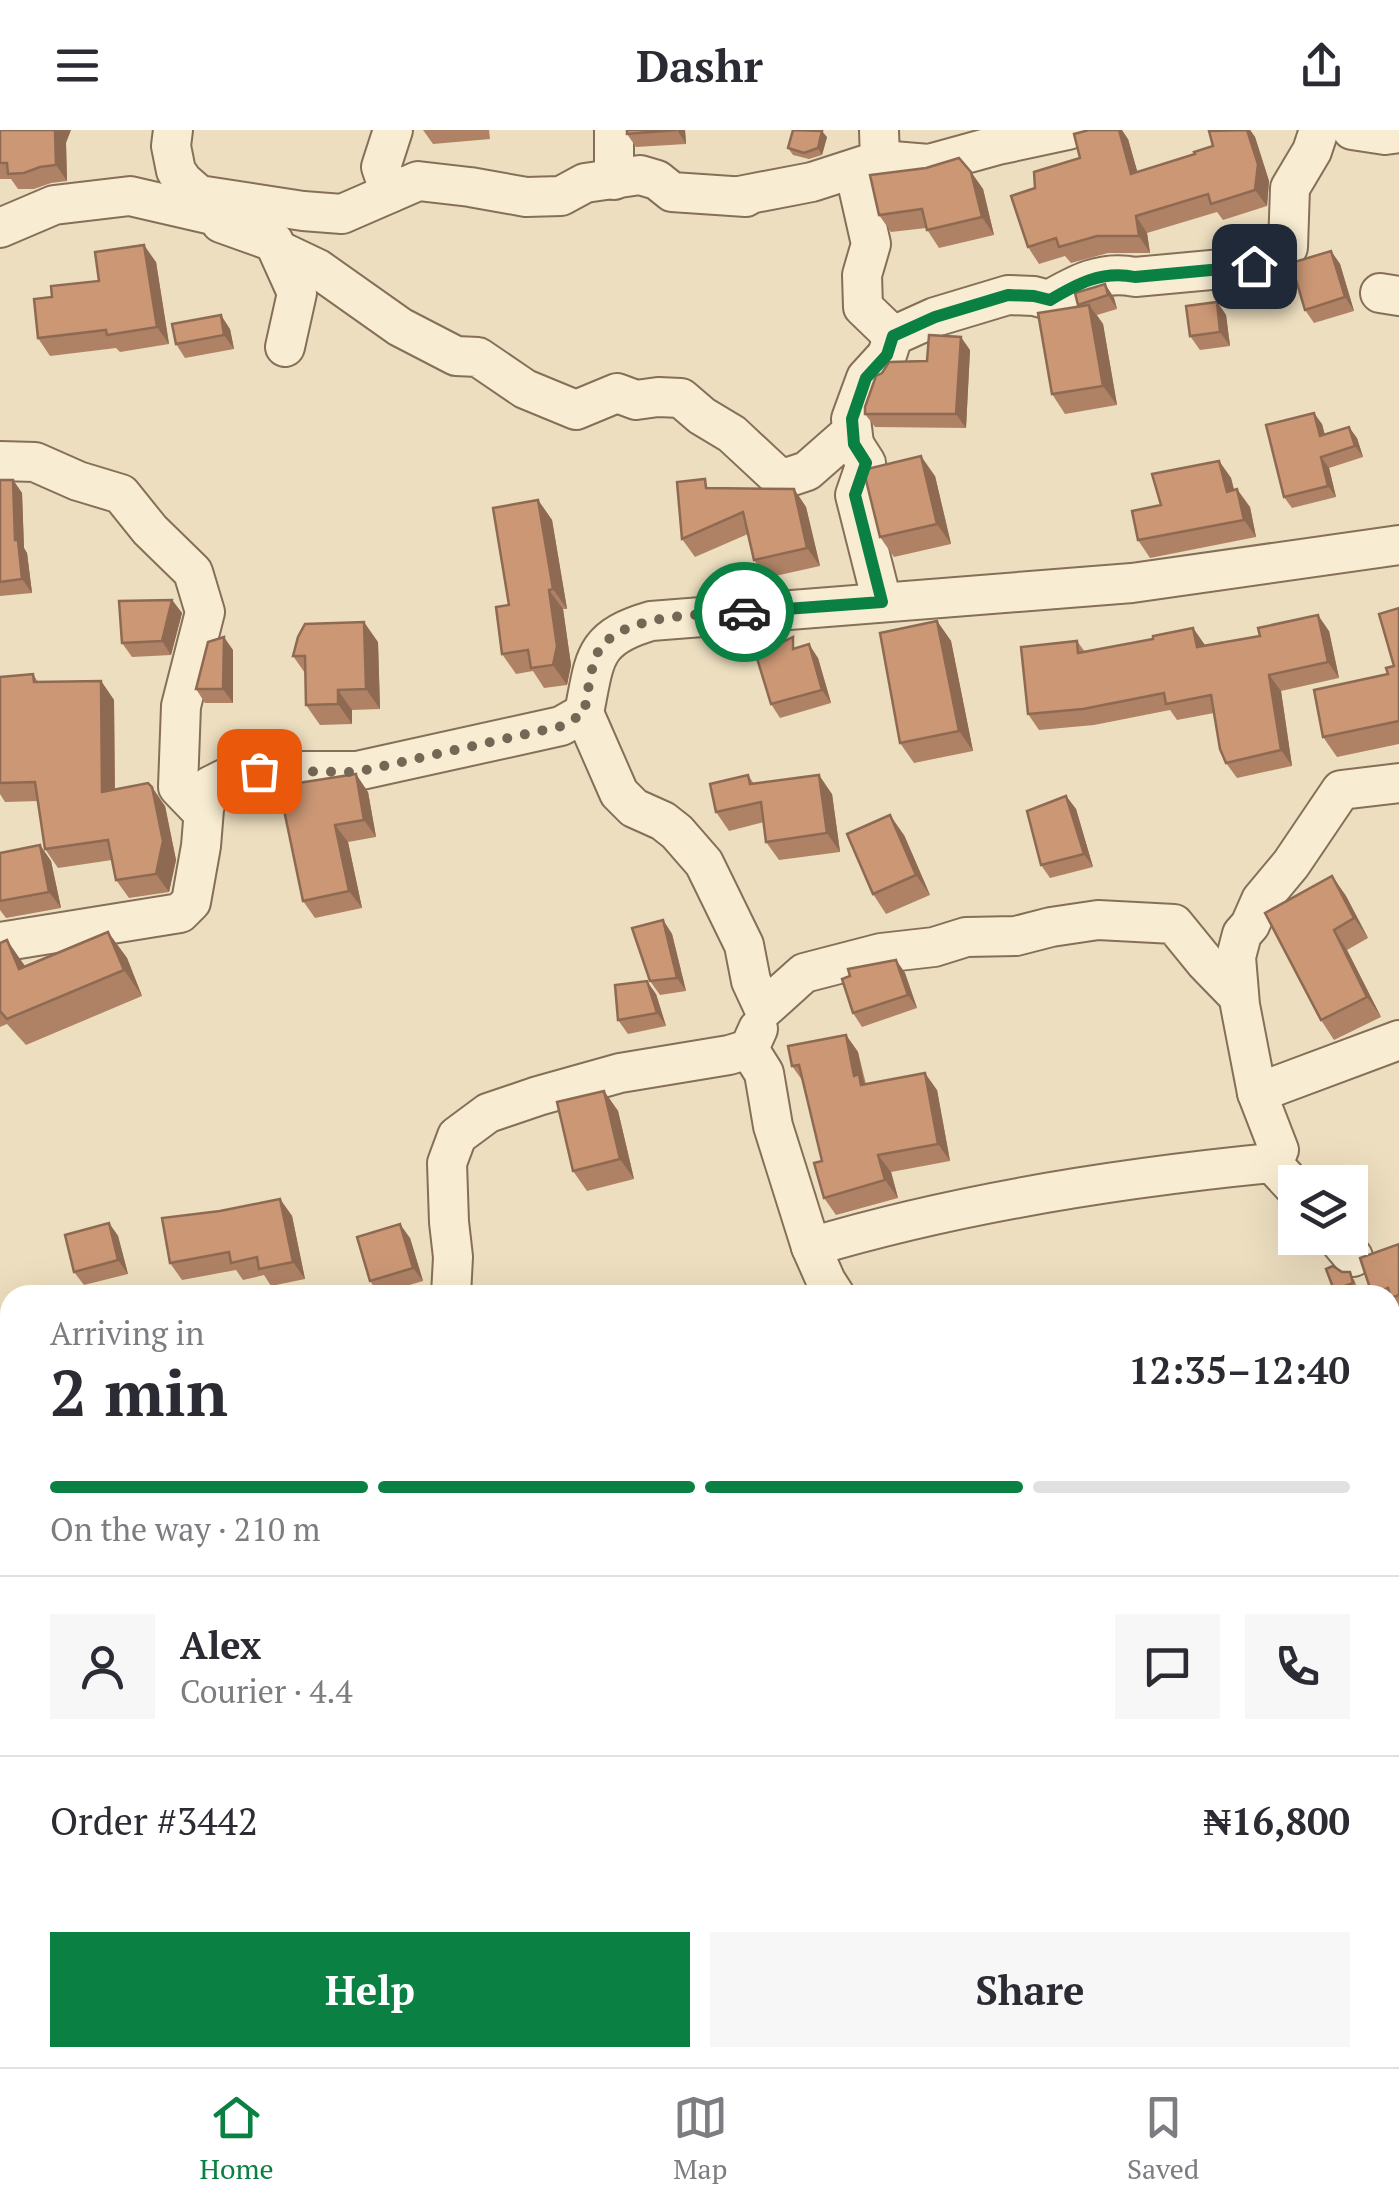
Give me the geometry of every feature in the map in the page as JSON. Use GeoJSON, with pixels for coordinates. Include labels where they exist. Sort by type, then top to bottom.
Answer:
{"type":"FeatureCollection","features":[{"type":"Feature","properties":{"kind":"street"},"geometry":{"type":"LineString","coordinates":[[172,130],[176,171],[198,195],[239,207],[342,214],[418,181],[526,198],[561,196],[585,183],[640,175],[656,180],[672,192],[742,196],[812,182],[871,153],[928,164],[1030,134],[1068,130]]}},
{"type":"Feature","properties":{"kind":"street"},"geometry":{"type":"LineString","coordinates":[[390,193],[381,167],[393,130]]}},
{"type":"Feature","properties":{"kind":"street"},"geometry":{"type":"LineString","coordinates":[[614,130],[614,180]]}},
{"type":"Feature","properties":{"kind":"street"},"geometry":{"type":"LineString","coordinates":[[854,444],[852,419],[866,378],[887,355],[893,336],[935,317],[1008,295],[1050,300],[1092,277],[1254,266],[1288,248],[1290,188],[1312,151],[1319,130]]}},
{"type":"Feature","properties":{"kind":"street"},"geometry":{"type":"LineString","coordinates":[[1352,130],[1399,133]]}},
{"type":"Feature","properties":{"kind":"street"},"geometry":{"type":"LineString","coordinates":[[871,153],[871,244],[862,275],[862,307],[893,336]]}},
{"type":"Feature","properties":{"kind":"street"},"geometry":{"type":"LineString","coordinates":[[0,228],[54,205],[130,196],[208,214],[239,207]]}},
{"type":"Feature","properties":{"kind":"street"},"geometry":{"type":"LineString","coordinates":[[239,207],[221,222],[274,242],[296,293],[285,348]]}},
{"type":"Feature","properties":{"kind":"street"},"geometry":{"type":"LineString","coordinates":[[278,250],[318,269],[400,327],[456,356],[478,357],[524,389],[576,410],[617,393],[636,400],[681,398],[732,434],[777,476],[807,471],[848,435],[866,463],[855,495],[882,602]]}},
{"type":"Feature","properties":{"kind":"street"},"geometry":{"type":"LineString","coordinates":[[0,461],[35,462],[121,494],[150,530],[193,572],[205,612],[182,706],[178,787],[204,814]]}},
{"type":"Feature","properties":{"kind":"street"},"geometry":{"type":"LineString","coordinates":[[1239,997],[1174,924],[1098,920],[1051,926],[1016,936],[966,937],[934,947],[881,953],[804,974],[764,1009],[751,981],[744,945],[704,864],[677,832],[634,808],[618,793],[584,713],[598,652],[623,629],[650,620],[1132,583],[1399,545]]}},
{"type":"Feature","properties":{"kind":"street"},"geometry":{"type":"LineString","coordinates":[[0,942],[180,914],[191,902],[210,786],[232,775],[259,771],[357,772],[562,726],[584,713]]}},
{"type":"Feature","properties":{"kind":"street"},"geometry":{"type":"LineString","coordinates":[[1282,1165],[1256,1093],[1239,997],[1236,958],[1242,934],[1341,790],[1399,783]]}},
{"type":"Feature","properties":{"kind":"street"},"geometry":{"type":"LineString","coordinates":[[452,1285],[447,1164],[457,1136],[488,1113],[538,1096],[620,1073],[748,1049],[770,1004]]}},
{"type":"Feature","properties":{"kind":"street"},"geometry":{"type":"LineString","coordinates":[[1256,1093],[1399,1040]]}},
{"type":"Feature","properties":{"kind":"street"},"geometry":{"type":"LineString","coordinates":[[748,1049],[764,1073],[773,1126],[811,1247],[829,1285]]}},
{"type":"Feature","properties":{"kind":"street"},"geometry":{"type":"LineString","coordinates":[[811,1247],[1014,1199],[1190,1171],[1278,1176]]}},
{"type":"Feature","properties":{"kind":"building"},"geometry":{"type":"Polygon","coordinates":[[[0,130],[55,130],[56,165],[8,174],[7,163],[0,163],[0,130]]]}},
{"type":"Feature","properties":{"kind":"building"},"geometry":{"type":"Polygon","coordinates":[[[627,130],[677,130],[627,134],[627,130]]]}},
{"type":"Feature","properties":{"kind":"building"},"geometry":{"type":"Polygon","coordinates":[[[793,130],[822,131],[818,148],[804,153],[788,148],[793,130]]]}},
{"type":"Feature","properties":{"kind":"building"},"geometry":{"type":"Polygon","coordinates":[[[1119,130],[1131,174],[1213,146],[1209,131],[1247,130],[1258,164],[1255,190],[1211,204],[1208,194],[1136,216],[1139,236],[1097,236],[1059,247],[1056,238],[1028,247],[1011,196],[1035,188],[1034,172],[1080,158],[1074,134],[1119,130]]]}},
{"type":"Feature","properties":{"kind":"building"},"geometry":{"type":"Polygon","coordinates":[[[959,158],[971,172],[982,217],[927,230],[922,209],[879,215],[870,175],[926,168],[959,158]]]}},
{"type":"Feature","properties":{"kind":"building"},"geometry":{"type":"Polygon","coordinates":[[[144,245],[157,327],[107,335],[106,330],[38,338],[34,299],[52,297],[51,286],[99,281],[95,252],[144,245]]]}},
{"type":"Feature","properties":{"kind":"building"},"geometry":{"type":"Polygon","coordinates":[[[1331,251],[1345,297],[1305,310],[1291,263],[1331,251]]]}},
{"type":"Feature","properties":{"kind":"building"},"geometry":{"type":"Polygon","coordinates":[[[1105,284],[1108,295],[1078,305],[1075,293],[1105,284]]]}},
{"type":"Feature","properties":{"kind":"building"},"geometry":{"type":"Polygon","coordinates":[[[1217,302],[1220,332],[1190,336],[1186,306],[1217,302]]]}},
{"type":"Feature","properties":{"kind":"building"},"geometry":{"type":"Polygon","coordinates":[[[1089,305],[1103,386],[1052,394],[1038,313],[1089,305]]]}},
{"type":"Feature","properties":{"kind":"building"},"geometry":{"type":"Polygon","coordinates":[[[221,315],[224,335],[176,344],[172,324],[221,315]]]}},
{"type":"Feature","properties":{"kind":"building"},"geometry":{"type":"Polygon","coordinates":[[[929,335],[961,337],[956,414],[865,414],[876,376],[889,362],[927,361],[929,335]]]}},
{"type":"Feature","properties":{"kind":"building"},"geometry":{"type":"Polygon","coordinates":[[[1314,413],[1320,436],[1349,427],[1355,446],[1321,457],[1328,486],[1284,497],[1266,425],[1314,413]]]}},
{"type":"Feature","properties":{"kind":"building"},"geometry":{"type":"Polygon","coordinates":[[[921,456],[937,524],[880,537],[865,476],[867,469],[921,456]]]}},
{"type":"Feature","properties":{"kind":"building"},"geometry":{"type":"Polygon","coordinates":[[[1219,461],[1227,492],[1237,489],[1244,520],[1138,540],[1132,511],[1161,505],[1152,474],[1219,461]]]}},
{"type":"Feature","properties":{"kind":"building"},"geometry":{"type":"Polygon","coordinates":[[[705,479],[706,488],[794,489],[807,548],[754,560],[743,512],[682,539],[677,482],[705,479]]]}},
{"type":"Feature","properties":{"kind":"building"},"geometry":{"type":"Polygon","coordinates":[[[0,480],[13,480],[15,540],[22,579],[0,582],[0,480]]]}},
{"type":"Feature","properties":{"kind":"building"},"geometry":{"type":"Polygon","coordinates":[[[538,500],[553,589],[549,590],[557,646],[553,665],[531,668],[528,650],[502,654],[496,607],[509,605],[493,508],[538,500]]]}},
{"type":"Feature","properties":{"kind":"building"},"geometry":{"type":"Polygon","coordinates":[[[172,600],[162,641],[122,643],[119,601],[172,600]]]}},
{"type":"Feature","properties":{"kind":"building"},"geometry":{"type":"Polygon","coordinates":[[[1399,608],[1399,721],[1323,737],[1314,690],[1388,674],[1386,668],[1394,666],[1379,614],[1399,608]]]}},
{"type":"Feature","properties":{"kind":"building"},"geometry":{"type":"Polygon","coordinates":[[[1318,615],[1328,662],[1269,675],[1281,750],[1226,763],[1211,695],[1166,704],[1164,693],[1083,709],[1028,714],[1021,647],[1077,641],[1078,653],[1193,628],[1197,647],[1260,636],[1258,628],[1318,615]]]}},
{"type":"Feature","properties":{"kind":"building"},"geometry":{"type":"Polygon","coordinates":[[[937,621],[959,731],[900,743],[880,633],[937,621]]]}},
{"type":"Feature","properties":{"kind":"building"},"geometry":{"type":"Polygon","coordinates":[[[364,622],[366,689],[338,690],[338,704],[306,705],[305,656],[293,656],[305,624],[364,622]]]}},
{"type":"Feature","properties":{"kind":"building"},"geometry":{"type":"Polygon","coordinates":[[[224,637],[223,689],[196,689],[208,642],[224,637]]]}},
{"type":"Feature","properties":{"kind":"building"},"geometry":{"type":"Polygon","coordinates":[[[793,637],[793,649],[809,644],[822,690],[771,704],[756,655],[793,637]]]}},
{"type":"Feature","properties":{"kind":"building"},"geometry":{"type":"Polygon","coordinates":[[[33,674],[34,682],[101,681],[102,792],[148,783],[152,787],[163,841],[156,874],[116,880],[108,840],[45,849],[35,782],[0,783],[0,677],[33,674]]]}},
{"type":"Feature","properties":{"kind":"building"},"geometry":{"type":"Polygon","coordinates":[[[356,774],[364,820],[335,825],[349,891],[303,901],[279,786],[356,774]]]}},
{"type":"Feature","properties":{"kind":"building"},"geometry":{"type":"Polygon","coordinates":[[[748,775],[750,784],[819,775],[827,833],[766,842],[761,802],[716,812],[710,784],[748,775]]]}},
{"type":"Feature","properties":{"kind":"building"},"geometry":{"type":"Polygon","coordinates":[[[1066,796],[1084,854],[1041,865],[1027,811],[1066,796]]]}},
{"type":"Feature","properties":{"kind":"building"},"geometry":{"type":"Polygon","coordinates":[[[890,815],[916,875],[873,894],[847,834],[890,815]]]}},
{"type":"Feature","properties":{"kind":"building"},"geometry":{"type":"Polygon","coordinates":[[[40,845],[49,892],[0,901],[0,853],[40,845]]]}},
{"type":"Feature","properties":{"kind":"building"},"geometry":{"type":"Polygon","coordinates":[[[1332,876],[1354,918],[1334,930],[1367,997],[1321,1020],[1265,913],[1332,876]]]}},
{"type":"Feature","properties":{"kind":"building"},"geometry":{"type":"Polygon","coordinates":[[[663,920],[677,978],[650,981],[632,928],[663,920]]]}},
{"type":"Feature","properties":{"kind":"building"},"geometry":{"type":"Polygon","coordinates":[[[108,932],[124,970],[7,1019],[0,1011],[0,943],[7,940],[19,969],[108,932]]]}},
{"type":"Feature","properties":{"kind":"building"},"geometry":{"type":"Polygon","coordinates":[[[896,960],[908,995],[853,1013],[842,979],[850,976],[848,969],[896,960]]]}},
{"type":"Feature","properties":{"kind":"building"},"geometry":{"type":"Polygon","coordinates":[[[647,981],[657,1013],[618,1020],[615,985],[647,981]]]}},
{"type":"Feature","properties":{"kind":"building"},"geometry":{"type":"Polygon","coordinates":[[[846,1035],[854,1076],[859,1074],[861,1085],[925,1073],[938,1144],[878,1155],[885,1180],[824,1198],[814,1163],[822,1161],[799,1065],[792,1066],[788,1046],[846,1035]]]}},
{"type":"Feature","properties":{"kind":"building"},"geometry":{"type":"Polygon","coordinates":[[[604,1091],[620,1159],[573,1171],[557,1102],[604,1091]]]}},
{"type":"Feature","properties":{"kind":"building"},"geometry":{"type":"Polygon","coordinates":[[[280,1199],[293,1262],[259,1269],[257,1257],[231,1263],[229,1252],[170,1263],[162,1218],[280,1199]]]}},
{"type":"Feature","properties":{"kind":"building"},"geometry":{"type":"Polygon","coordinates":[[[109,1223],[118,1260],[74,1272],[65,1235],[109,1223]]]}},
{"type":"Feature","properties":{"kind":"building"},"geometry":{"type":"Polygon","coordinates":[[[400,1224],[413,1268],[370,1281],[357,1237],[400,1224]]]}},
{"type":"Feature","properties":{"kind":"building"},"geometry":{"type":"Polygon","coordinates":[[[1399,1244],[1399,1285],[1369,1285],[1360,1258],[1399,1244]]]}},
{"type":"Feature","properties":{"kind":"building"},"geometry":{"type":"Polygon","coordinates":[[[1333,1266],[1350,1272],[1353,1283],[1332,1285],[1326,1269],[1333,1266]]]}},
{"type":"Feature","properties":{"kind":"way so far"},"geometry":{"type":"LineString","coordinates":[[259,771],[357,772],[562,726],[584,713],[598,652],[623,629],[650,620],[744,612]]}},
{"type":"Feature","properties":{"kind":"route"},"geometry":{"type":"LineString","coordinates":[[744,612],[882,602],[855,495],[866,463],[854,444],[852,419],[866,378],[887,355],[893,336],[935,317],[1008,295],[1050,300],[1092,277],[1254,266]]}}]}
